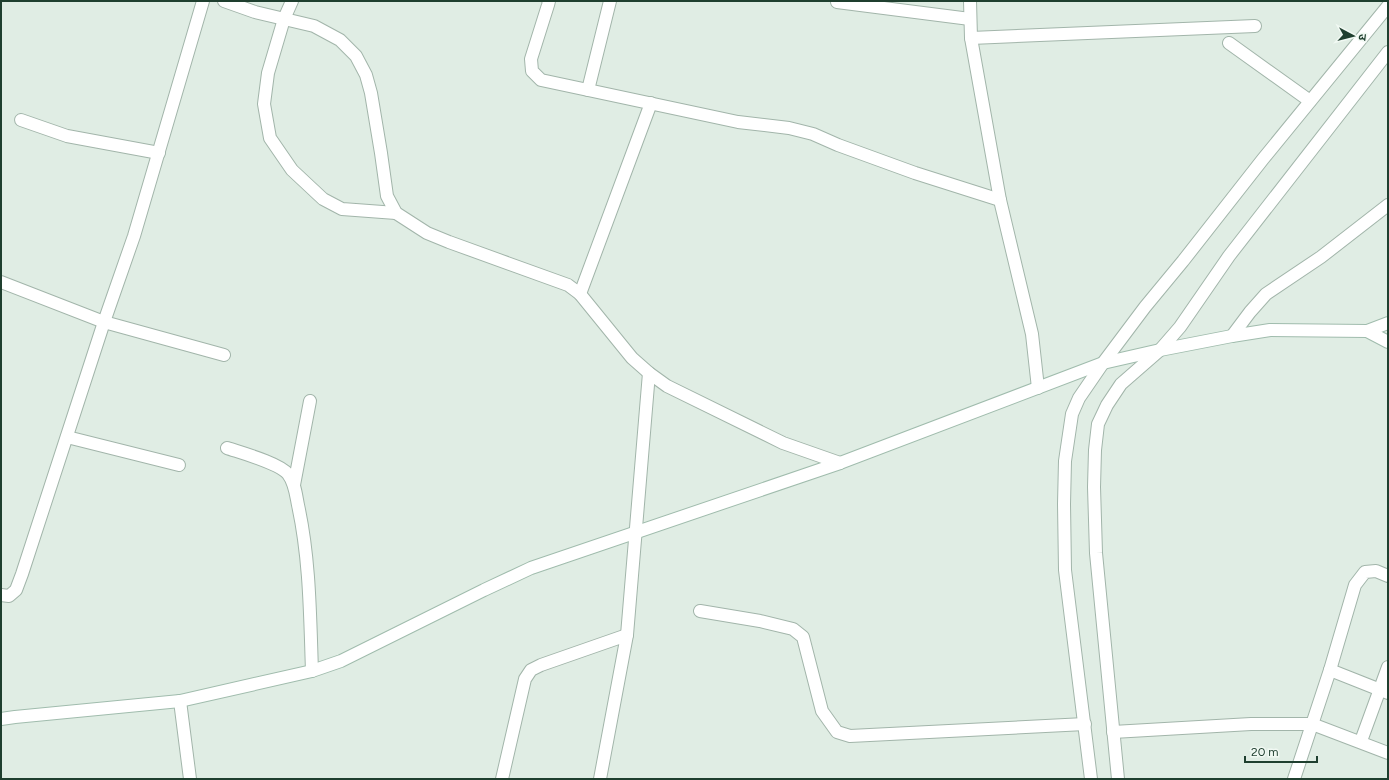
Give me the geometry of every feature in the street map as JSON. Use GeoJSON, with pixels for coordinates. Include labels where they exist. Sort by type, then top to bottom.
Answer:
{"type":"FeatureCollection","features":[{"type":"Feature","properties":{"kind":"street"},"geometry":{"type":"LineString","coordinates":[[1,595],[9,596],[16,590],[104,322],[134,236],[203,1]]}},
{"type":"Feature","properties":{"kind":"street"},"geometry":{"type":"LineString","coordinates":[[224,1],[255,12],[314,26],[340,40],[356,56],[366,75],[371,92],[387,196],[396,213]]}},
{"type":"Feature","properties":{"kind":"street"},"geometry":{"type":"LineString","coordinates":[[292,1],[284,19],[268,73],[264,104],[270,138],[292,170],[323,199],[342,208],[396,213],[427,233],[568,285],[580,294],[632,358],[667,386],[784,443],[840,463]]}},
{"type":"Feature","properties":{"kind":"street"},"geometry":{"type":"LineString","coordinates":[[549,1],[531,59],[532,71],[541,80],[738,122],[789,128],[812,134],[915,173],[1000,200]]}},
{"type":"Feature","properties":{"kind":"street"},"geometry":{"type":"LineString","coordinates":[[588,90],[610,1]]}},
{"type":"Feature","properties":{"kind":"street"},"geometry":{"type":"LineString","coordinates":[[970,1],[971,38],[1000,200],[1032,334],[1038,388]]}},
{"type":"Feature","properties":{"kind":"street"},"geometry":{"type":"LineString","coordinates":[[837,2],[970,19]]}},
{"type":"Feature","properties":{"kind":"street"},"geometry":{"type":"LineString","coordinates":[[1091,779],[1065,570],[1065,460],[1072,414],[1079,398],[1144,307],[1183,261],[1263,159],[1388,6]]}},
{"type":"Feature","properties":{"kind":"street"},"geometry":{"type":"LineString","coordinates":[[971,38],[1255,26]]}},
{"type":"Feature","properties":{"kind":"street"},"geometry":{"type":"LineString","coordinates":[[1229,43],[1310,101]]}},
{"type":"Feature","properties":{"kind":"street"},"geometry":{"type":"LineString","coordinates":[[1118,779],[1096,553],[1094,487],[1095,450],[1098,424],[1107,405],[1122,384],[1160,350],[1184,321],[1229,256],[1388,52]]}},
{"type":"Feature","properties":{"kind":"street"},"geometry":{"type":"LineString","coordinates":[[580,294],[650,103]]}},
{"type":"Feature","properties":{"kind":"street"},"geometry":{"type":"LineString","coordinates":[[21,120],[67,136],[159,153]]}},
{"type":"Feature","properties":{"kind":"street"},"geometry":{"type":"LineString","coordinates":[[1232,336],[1266,294],[1321,257],[1388,205]]}},
{"type":"Feature","properties":{"kind":"street"},"geometry":{"type":"LineString","coordinates":[[1,282],[104,322],[224,355]]}},
{"type":"Feature","properties":{"kind":"street"},"geometry":{"type":"LineString","coordinates":[[1,719],[15,716],[180,702],[312,671],[341,661],[531,568],[636,531],[840,463],[1103,363],[1160,350],[1270,330],[1367,331],[1388,323]]}},
{"type":"Feature","properties":{"kind":"street"},"geometry":{"type":"LineString","coordinates":[[1367,331],[1388,342]]}},
{"type":"Feature","properties":{"kind":"street"},"geometry":{"type":"LineString","coordinates":[[600,779],[627,635],[649,373]]}},
{"type":"Feature","properties":{"kind":"street"},"geometry":{"type":"LineString","coordinates":[[294,485],[310,401]]}},
{"type":"Feature","properties":{"kind":"street"},"geometry":{"type":"LineString","coordinates":[[67,437],[179,465]]}},
{"type":"Feature","properties":{"kind":"street"},"geometry":{"type":"LineString","coordinates":[[227,448],[280,468],[288,474],[294,485],[302,524],[309,579],[312,671]]}},
{"type":"Feature","properties":{"kind":"street"},"geometry":{"type":"LineString","coordinates":[[1294,779],[1330,670],[1355,585],[1365,572],[1376,571],[1388,576]]}},
{"type":"Feature","properties":{"kind":"street"},"geometry":{"type":"LineString","coordinates":[[700,611],[760,621],[793,629],[803,637],[822,711],[837,732],[850,736],[1085,724]]}},
{"type":"Feature","properties":{"kind":"street"},"geometry":{"type":"LineString","coordinates":[[502,779],[525,679],[531,670],[541,665],[627,635]]}},
{"type":"Feature","properties":{"kind":"street"},"geometry":{"type":"LineString","coordinates":[[1361,741],[1384,691],[1388,667]]}},
{"type":"Feature","properties":{"kind":"street"},"geometry":{"type":"LineString","coordinates":[[1330,670],[1384,691]]}},
{"type":"Feature","properties":{"kind":"street"},"geometry":{"type":"LineString","coordinates":[[180,702],[190,779]]}},
{"type":"Feature","properties":{"kind":"street"},"geometry":{"type":"LineString","coordinates":[[1113,732],[1251,724],[1312,724],[1361,741],[1388,753]]}}]}
